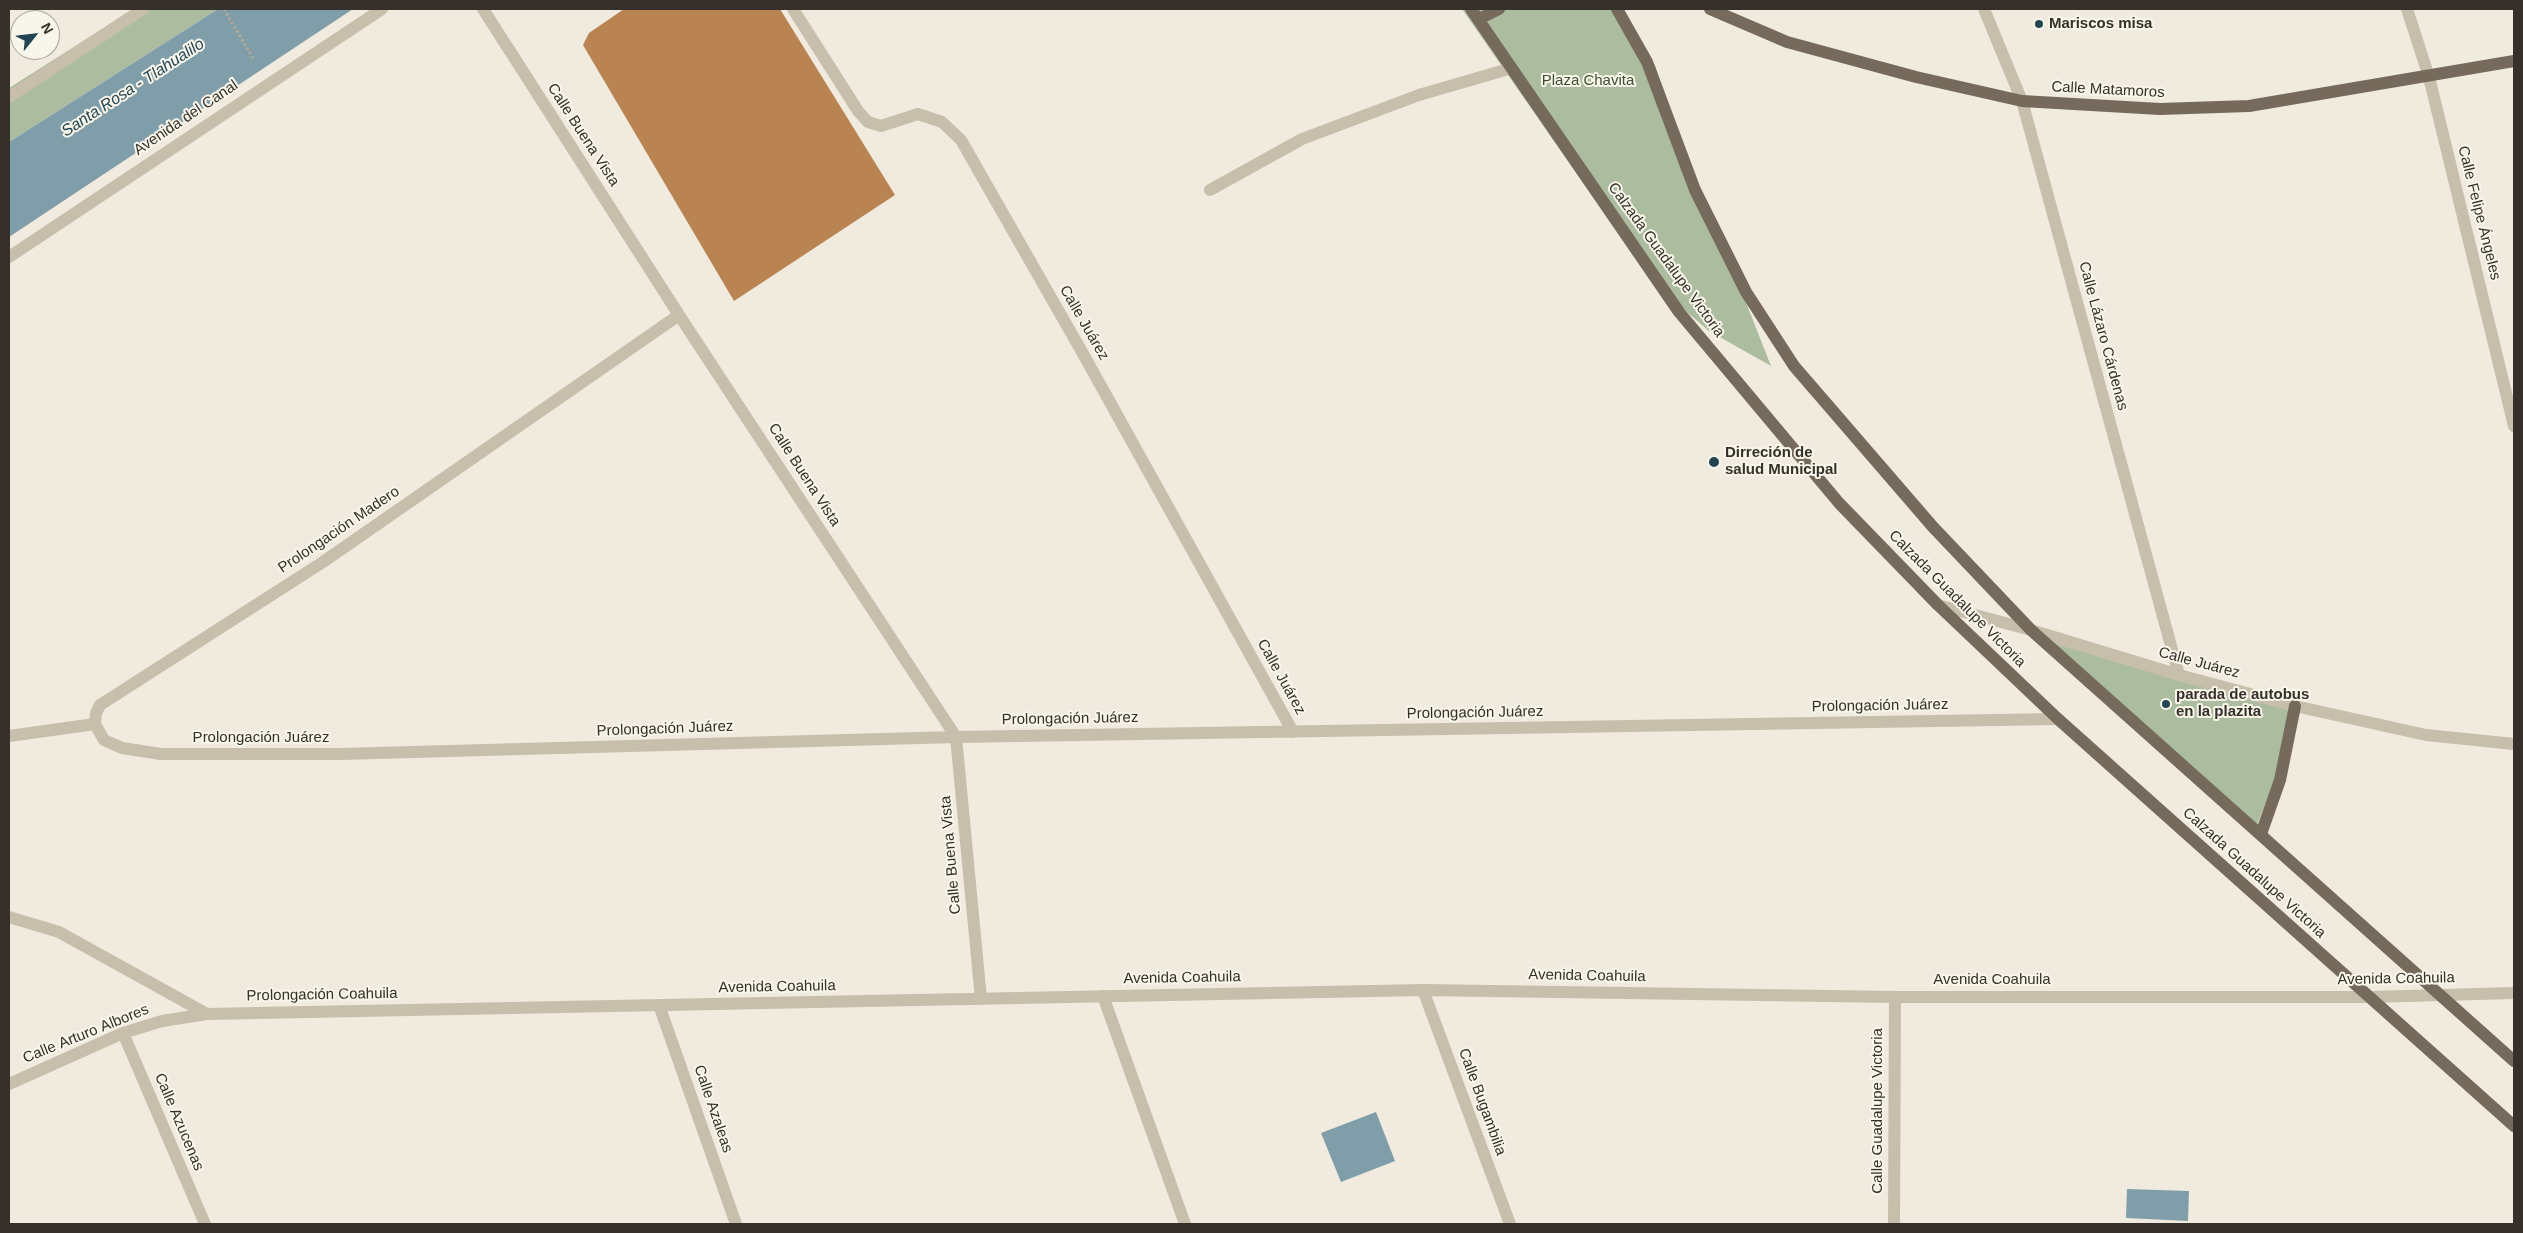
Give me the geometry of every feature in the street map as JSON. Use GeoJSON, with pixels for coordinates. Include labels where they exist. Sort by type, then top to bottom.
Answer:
{"type":"FeatureCollection","features":[{"type":"Feature","properties":{"kind":"main road"},"geometry":{"type":"LineString","coordinates":[[1475,14],[1499,9]]}},
{"type":"Feature","properties":{"kind":"main road","name":"Calzada Guadalupe Victoria"},"geometry":{"type":"LineString","coordinates":[[1617,9],[1647,62],[1695,190],[1746,292],[1794,366],[1933,527],[2031,630],[2514,1061]]}},
{"type":"Feature","properties":{"kind":"main road","name":"Calle Matamoros"},"geometry":{"type":"LineString","coordinates":[[1710,9],[1787,42],[1916,77],[2022,102],[2160,109],[2249,106],[2429,77],[2514,61]]}},
{"type":"Feature","properties":{"kind":"main road","name":"Calzada Guadalupe Victoria"},"geometry":{"type":"LineString","coordinates":[[1475,14],[1679,312],[1839,503],[1938,605],[2058,719],[2514,1126]]}},
{"type":"Feature","properties":{"kind":"main road"},"geometry":{"type":"LineString","coordinates":[[2261,834],[2280,780],[2295,706]]}},
{"type":"Feature","properties":{"kind":"street"},"geometry":{"type":"LineString","coordinates":[[9,97],[143,9]]}},
{"type":"Feature","properties":{"kind":"street","name":"Avenida del Canal"},"geometry":{"type":"LineString","coordinates":[[9,257],[382,9]]}},
{"type":"Feature","properties":{"kind":"street","name":"Calle Buena Vista"},"geometry":{"type":"LineString","coordinates":[[483,9],[679,315],[956,738],[981,999]]}},
{"type":"Feature","properties":{"kind":"street","name":"Calle Juárez"},"geometry":{"type":"LineString","coordinates":[[793,9],[858,111],[868,122],[881,126],[918,114],[942,122],[961,140],[1086,359],[1293,732]]}},
{"type":"Feature","properties":{"kind":"street","name":"Calle Lázaro Cárdenas"},"geometry":{"type":"LineString","coordinates":[[1984,9],[2022,102],[2180,675]]}},
{"type":"Feature","properties":{"kind":"street","name":"Calle Felipe Ángeles"},"geometry":{"type":"LineString","coordinates":[[2407,9],[2429,77],[2514,426]]}},
{"type":"Feature","properties":{"kind":"street"},"geometry":{"type":"LineString","coordinates":[[1210,190],[1302,139],[1420,95],[1512,68]]}},
{"type":"Feature","properties":{"kind":"street","name":"Prolongación Madero"},"geometry":{"type":"LineString","coordinates":[[95,724],[96,713],[100,705],[118,692],[323,562],[679,315]]}},
{"type":"Feature","properties":{"kind":"street","name":"Calle Juárez"},"geometry":{"type":"LineString","coordinates":[[1938,605],[2295,706],[2426,735],[2514,744]]}},
{"type":"Feature","properties":{"kind":"street","name":"Prolongación Juárez"},"geometry":{"type":"LineString","coordinates":[[95,724],[104,740],[122,748],[161,754],[341,754],[956,738],[2058,719]]}},
{"type":"Feature","properties":{"kind":"street"},"geometry":{"type":"LineString","coordinates":[[9,736],[95,724]]}},
{"type":"Feature","properties":{"kind":"street"},"geometry":{"type":"LineString","coordinates":[[9,917],[59,932],[172,992],[207,1014]]}},
{"type":"Feature","properties":{"kind":"street","name":"Avenida Coahuila"},"geometry":{"type":"LineString","coordinates":[[659,1005],[1423,990],[1895,997],[2370,997],[2514,993]]}},
{"type":"Feature","properties":{"kind":"street","name":"Calle Bugambilia"},"geometry":{"type":"LineString","coordinates":[[1423,990],[1510,1224]]}},
{"type":"Feature","properties":{"kind":"street"},"geometry":{"type":"LineString","coordinates":[[1103,996],[1186,1224]]}},
{"type":"Feature","properties":{"kind":"street","name":"Calle Guadalupe Victoria"},"geometry":{"type":"LineString","coordinates":[[1894,1224],[1895,997]]}},
{"type":"Feature","properties":{"kind":"street","name":"Prolongación Coahuila"},"geometry":{"type":"LineString","coordinates":[[207,1014],[659,1005]]}},
{"type":"Feature","properties":{"kind":"street","name":"Calle Azaleas"},"geometry":{"type":"LineString","coordinates":[[659,1005],[736,1224]]}},
{"type":"Feature","properties":{"kind":"street","name":"Calle Arturo Albores"},"geometry":{"type":"LineString","coordinates":[[9,1084],[123,1033],[162,1020],[207,1014]]}},
{"type":"Feature","properties":{"kind":"street","name":"Calle Azucenas"},"geometry":{"type":"LineString","coordinates":[[123,1033],[205,1224]]}},
{"type":"Feature","properties":{"kind":"path"},"geometry":{"type":"LineString","coordinates":[[224,9],[254,60]]}},
{"type":"Feature","properties":{"kind":"green space"},"geometry":{"type":"Polygon","coordinates":[[[134,9],[218,9],[9,142],[9,88],[53,60],[60,60],[60,56],[134,9]]]}},
{"type":"Feature","properties":{"kind":"green space","name":"Plaza Chavita"},"geometry":{"type":"Polygon","coordinates":[[[1462,9],[1615,9],[1655,65],[1699,204],[1743,295],[1771,366],[1709,331],[1652,282],[1462,9]]]}},
{"type":"Feature","properties":{"kind":"green space"},"geometry":{"type":"Polygon","coordinates":[[[2046,641],[2290,710],[2275,779],[2253,835],[2046,641]]]}},
{"type":"Feature","properties":{"kind":"water","name":"Santa Rosa - Tlahualilo"},"geometry":{"type":"Polygon","coordinates":[[[218,9],[353,9],[9,237],[9,142],[218,9]]]}},
{"type":"Feature","properties":{"kind":"water"},"geometry":{"type":"Polygon","coordinates":[[[1376,1112],[1395,1161],[1341,1182],[1321,1133],[1376,1112]]]}},
{"type":"Feature","properties":{"kind":"water"},"geometry":{"type":"Polygon","coordinates":[[[2127,1189],[2189,1191],[2188,1221],[2126,1218],[2127,1189]]]}},
{"type":"Feature","properties":{"kind":"building"},"geometry":{"type":"Polygon","coordinates":[[[624,9],[780,9],[895,195],[734,301],[583,45],[589,33],[624,9]]]}},
{"type":"Feature","properties":{"kind":"place","name":"Mariscos misa"},"geometry":{"type":"Point","coordinates":[2039,24]}},
{"type":"Feature","properties":{"kind":"place","name":"Dirreción de salud Municipal"},"geometry":{"type":"Point","coordinates":[1714,462]}},
{"type":"Feature","properties":{"kind":"place","name":"parada de autobus en la plazita"},"geometry":{"type":"Point","coordinates":[2166,704]}}]}
